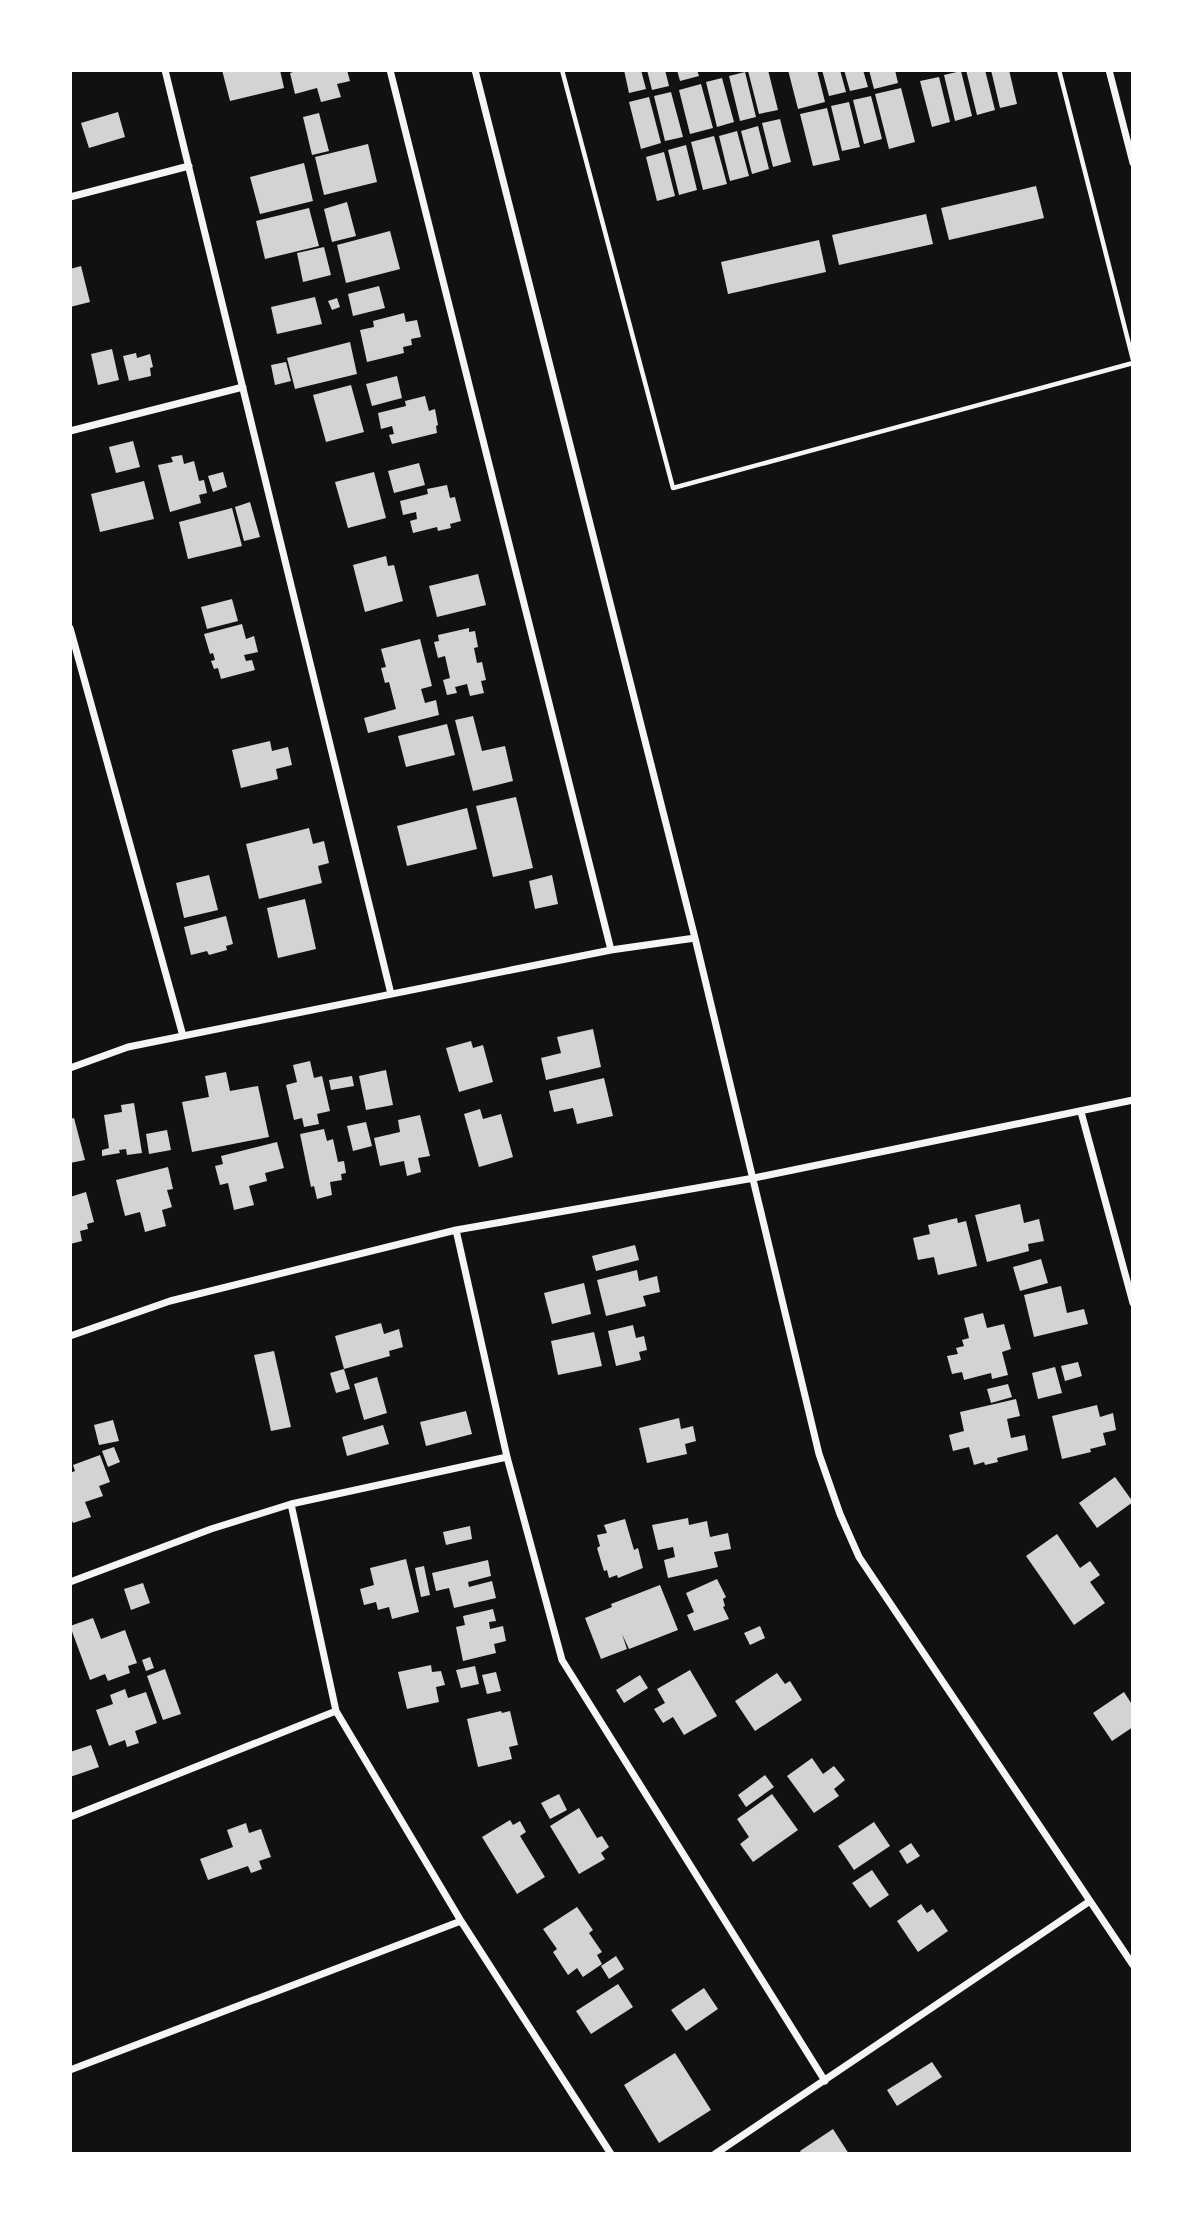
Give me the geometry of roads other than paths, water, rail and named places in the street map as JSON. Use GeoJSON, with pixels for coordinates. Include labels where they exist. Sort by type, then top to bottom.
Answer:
{"type":"FeatureCollection","features":[{"type":"Feature","properties":{"kind":"street"},"geometry":{"type":"LineString","coordinates":[[165,70],[391,993]]}},
{"type":"Feature","properties":{"kind":"street"},"geometry":{"type":"LineString","coordinates":[[390,70],[611,950]]}},
{"type":"Feature","properties":{"kind":"street"},"geometry":{"type":"LineString","coordinates":[[475,70],[695,938],[820,1454],[840,1514],[859,1557],[1133,1965]]}},
{"type":"Feature","properties":{"kind":"street"},"geometry":{"type":"LineString","coordinates":[[1109,70],[1133,163]]}},
{"type":"Feature","properties":{"kind":"street"},"geometry":{"type":"LineString","coordinates":[[70,197],[189,166]]}},
{"type":"Feature","properties":{"kind":"street"},"geometry":{"type":"LineString","coordinates":[[70,431],[243,387]]}},
{"type":"Feature","properties":{"kind":"street"},"geometry":{"type":"LineString","coordinates":[[70,628],[183,1036]]}},
{"type":"Feature","properties":{"kind":"street"},"geometry":{"type":"LineString","coordinates":[[70,1068],[128,1048],[183,1036],[611,950],[695,938]]}},
{"type":"Feature","properties":{"kind":"street"},"geometry":{"type":"LineString","coordinates":[[70,1336],[170,1301],[456,1230],[754,1178],[1133,1100]]}},
{"type":"Feature","properties":{"kind":"street"},"geometry":{"type":"LineString","coordinates":[[1081,1112],[1133,1303]]}},
{"type":"Feature","properties":{"kind":"street"},"geometry":{"type":"LineString","coordinates":[[456,1230],[507,1457],[562,1660],[825,2081]]}},
{"type":"Feature","properties":{"kind":"street"},"geometry":{"type":"LineString","coordinates":[[70,1582],[211,1529],[291,1504],[507,1457]]}},
{"type":"Feature","properties":{"kind":"street"},"geometry":{"type":"LineString","coordinates":[[291,1504],[336,1711],[461,1921],[611,2154]]}},
{"type":"Feature","properties":{"kind":"street"},"geometry":{"type":"LineString","coordinates":[[70,1817],[336,1711]]}},
{"type":"Feature","properties":{"kind":"street"},"geometry":{"type":"LineString","coordinates":[[715,2154],[1090,1901]]}},
{"type":"Feature","properties":{"kind":"street"},"geometry":{"type":"LineString","coordinates":[[70,2070],[461,1921]]}},
{"type":"Feature","properties":{"kind":"lane"},"geometry":{"type":"LineString","coordinates":[[562,70],[673,488],[1133,362],[1059,70]]}}]}
